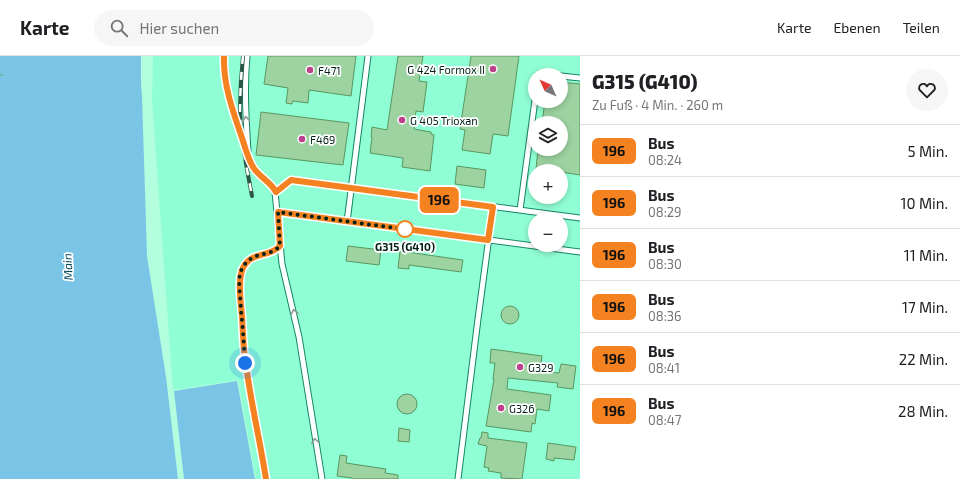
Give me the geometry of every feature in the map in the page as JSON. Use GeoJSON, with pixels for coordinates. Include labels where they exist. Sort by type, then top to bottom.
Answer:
{"type":"FeatureCollection","features":[{"type":"Feature","properties":{"kind":"lane"},"geometry":{"type":"LineString","coordinates":[[224,56],[226,82],[231,105],[248,158],[257,173],[272,186],[276,192],[282,264],[299,337],[322,479]]}},
{"type":"Feature","properties":{"kind":"lane"},"geometry":{"type":"LineString","coordinates":[[247,56],[245,104],[248,158]]}},
{"type":"Feature","properties":{"kind":"lane"},"geometry":{"type":"LineString","coordinates":[[347,222],[368,56]]}},
{"type":"Feature","properties":{"kind":"lane"},"geometry":{"type":"LineString","coordinates":[[568,77],[580,78]]}},
{"type":"Feature","properties":{"kind":"lane"},"geometry":{"type":"LineString","coordinates":[[520,210],[534,108]]}},
{"type":"Feature","properties":{"kind":"lane"},"geometry":{"type":"LineString","coordinates":[[276,192],[291,180],[580,218]]}},
{"type":"Feature","properties":{"kind":"lane"},"geometry":{"type":"LineString","coordinates":[[458,479],[493,207]]}},
{"type":"Feature","properties":{"kind":"lane"},"geometry":{"type":"LineString","coordinates":[[278,212],[580,252]]}},
{"type":"Feature","properties":{"kind":"lane"},"geometry":{"type":"LineString","coordinates":[[266,479],[245,363],[240,300],[240,275],[247,261],[254,256],[272,252],[280,246]]}},
{"type":"Feature","properties":{"kind":"shaded area"},"geometry":{"type":"Polygon","coordinates":[[[153,56],[580,56],[580,479],[256,479],[238,380],[173,390],[152,100],[153,56]]]}},
{"type":"Feature","properties":{"kind":"water","name":"Main"},"geometry":{"type":"Polygon","coordinates":[[[0,56],[141,56],[147,256],[166,377],[178,479],[0,479],[0,56]]]}},
{"type":"Feature","properties":{"kind":"water"},"geometry":{"type":"Polygon","coordinates":[[[237,381],[255,479],[184,479],[174,391],[237,381]]]}},
{"type":"Feature","properties":{"kind":"building","name":"F471"},"geometry":{"type":"Polygon","coordinates":[[[268,56],[356,56],[351,96],[309,90],[308,103],[293,101],[292,104],[286,103],[288,88],[264,84],[268,56]]]}},
{"type":"Feature","properties":{"kind":"building","name":"G 405 Trioxan"},"geometry":{"type":"Polygon","coordinates":[[[398,56],[423,56],[419,81],[427,82],[423,112],[416,111],[414,129],[431,132],[431,134],[434,135],[430,171],[402,167],[403,158],[370,153],[372,127],[387,130],[398,56]]]}},
{"type":"Feature","properties":{"kind":"building"},"geometry":{"type":"Polygon","coordinates":[[[471,56],[519,56],[508,136],[493,134],[490,154],[462,150],[465,130],[460,129],[471,56]]]}},
{"type":"Feature","properties":{"kind":"building"},"geometry":{"type":"Polygon","coordinates":[[[568,83],[580,84],[580,175],[568,173],[568,164],[536,164],[537,156],[568,156],[568,116],[543,116],[544,108],[568,108],[568,83]]]}},
{"type":"Feature","properties":{"kind":"building","name":"F469"},"geometry":{"type":"Polygon","coordinates":[[[261,112],[349,123],[343,165],[256,155],[261,112]]]}},
{"type":"Feature","properties":{"kind":"building"},"geometry":{"type":"Polygon","coordinates":[[[457,166],[486,170],[484,188],[455,184],[457,166]]]}},
{"type":"Feature","properties":{"kind":"building"},"geometry":{"type":"Polygon","coordinates":[[[348,246],[381,250],[379,265],[346,261],[348,246]]]}},
{"type":"Feature","properties":{"kind":"building"},"geometry":{"type":"Polygon","coordinates":[[[400,251],[463,260],[461,272],[409,265],[409,269],[398,268],[400,251]]]}},
{"type":"Feature","properties":{"kind":"building"},"geometry":{"type":"Polygon","coordinates":[[[510,306],[516,309],[519,315],[516,321],[510,324],[504,321],[501,315],[504,309],[510,306]]]}},
{"type":"Feature","properties":{"kind":"building"},"geometry":{"type":"Polygon","coordinates":[[[491,349],[542,356],[541,364],[545,365],[545,372],[559,373],[561,364],[576,366],[573,389],[557,387],[558,383],[508,378],[507,389],[551,395],[549,411],[537,409],[535,424],[532,423],[531,432],[486,426],[494,379],[495,363],[490,363],[491,349]]]}},
{"type":"Feature","properties":{"kind":"building"},"geometry":{"type":"Polygon","coordinates":[[[407,394],[414,397],[417,404],[414,411],[407,414],[400,411],[397,404],[400,397],[407,394]]]}},
{"type":"Feature","properties":{"kind":"building"},"geometry":{"type":"Polygon","coordinates":[[[399,428],[410,430],[409,442],[398,441],[399,428]]]}},
{"type":"Feature","properties":{"kind":"building"},"geometry":{"type":"Polygon","coordinates":[[[482,432],[488,433],[488,438],[527,443],[522,479],[501,478],[501,473],[488,471],[489,468],[484,467],[487,446],[478,444],[482,432]]]}},
{"type":"Feature","properties":{"kind":"building"},"geometry":{"type":"Polygon","coordinates":[[[548,443],[576,447],[574,460],[554,458],[554,461],[546,459],[548,443]]]}},
{"type":"Feature","properties":{"kind":"building"},"geometry":{"type":"Polygon","coordinates":[[[340,455],[347,456],[346,463],[386,469],[385,473],[398,475],[398,479],[352,479],[337,476],[340,455]]]}},
{"type":"Feature","properties":{"kind":"railway"},"geometry":{"type":"LineString","coordinates":[[243,56],[240,114],[244,155],[252,196]]}},
{"type":"Feature","properties":{"kind":"bus line","name":"196"},"geometry":{"type":"LineString","coordinates":[[224,56],[226,82],[231,105],[248,158],[257,173],[272,186],[276,192],[291,180],[493,207],[488,240],[278,212],[280,246],[272,252],[254,256],[247,261],[240,275],[240,300],[245,363],[266,479]]}},
{"type":"Feature","properties":{"kind":"place","name":"G 424 Formox II"},"geometry":{"type":"Point","coordinates":[493,69]}},
{"type":"Feature","properties":{"kind":"place","name":"F471"},"geometry":{"type":"Point","coordinates":[310,70]}},
{"type":"Feature","properties":{"kind":"place","name":"G 405 Trioxan"},"geometry":{"type":"Point","coordinates":[402,120]}},
{"type":"Feature","properties":{"kind":"place","name":"F469"},"geometry":{"type":"Point","coordinates":[302,139]}},
{"type":"Feature","properties":{"kind":"place","name":"G315 (G410)"},"geometry":{"type":"Point","coordinates":[405,229]}},
{"type":"Feature","properties":{"kind":"place","name":"G329"},"geometry":{"type":"Point","coordinates":[520,367]}},
{"type":"Feature","properties":{"kind":"place","name":"G326"},"geometry":{"type":"Point","coordinates":[501,408]}},
{"type":"Feature","properties":{"kind":"route"},"geometry":{"type":"LineString","coordinates":[[245,363],[240,300],[240,275],[247,261],[254,256],[272,252],[280,246],[278,212],[410,230],[405,229]]}}]}
